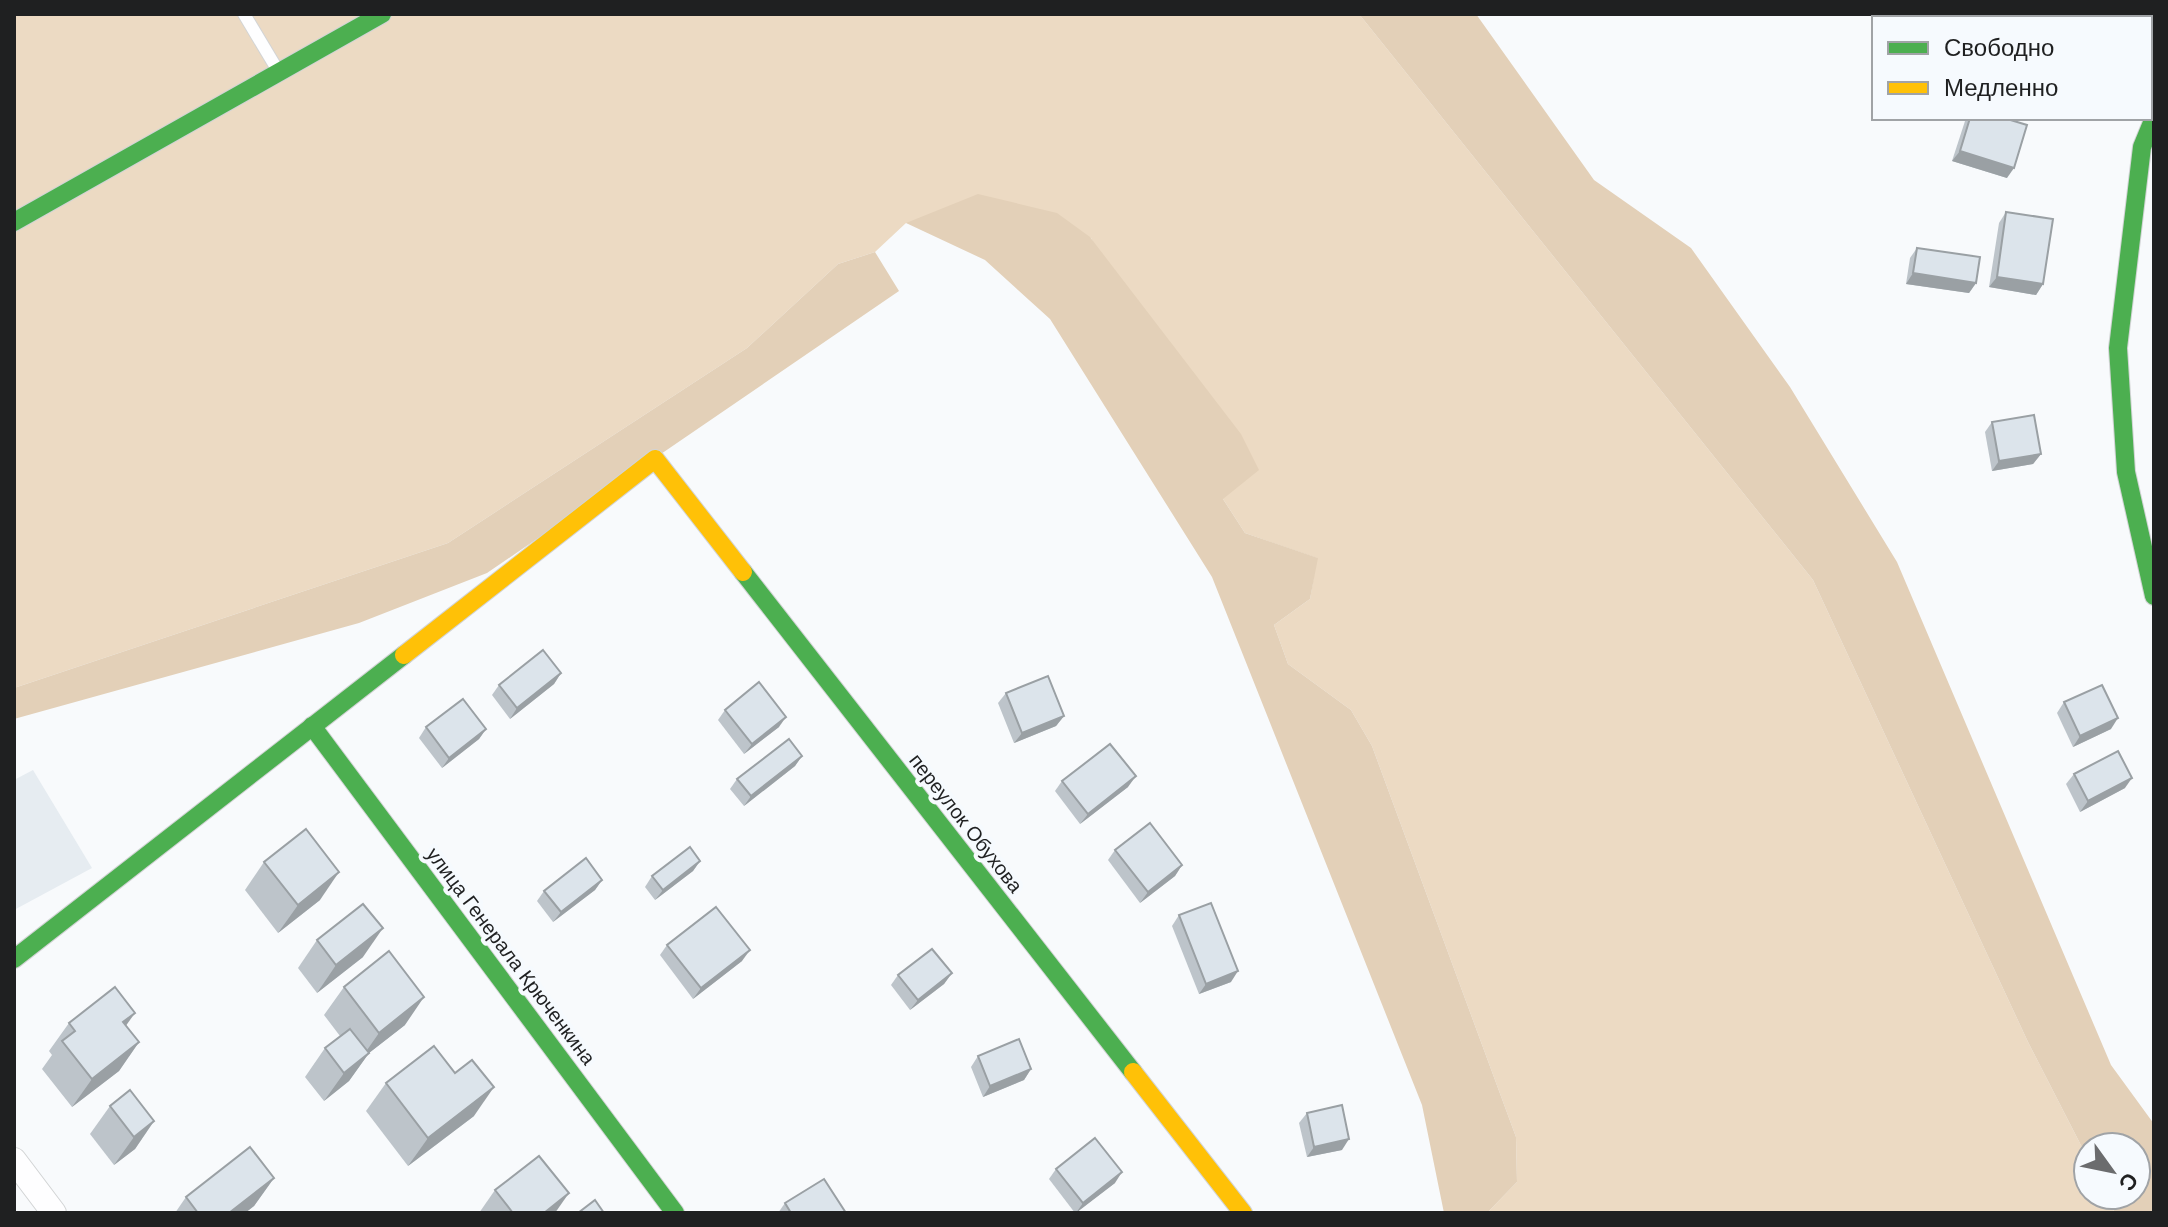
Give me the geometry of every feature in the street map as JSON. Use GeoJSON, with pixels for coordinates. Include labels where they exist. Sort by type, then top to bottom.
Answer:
{"type":"FeatureCollection","features":[{"type":"Feature","properties":{"kind":"street"},"geometry":{"type":"LineString","coordinates":[[14,222],[382,14]]}},
{"type":"Feature","properties":{"kind":"street"},"geometry":{"type":"LineString","coordinates":[[2154,118],[2142,147],[2118,348],[2126,472],[2154,596]]}},
{"type":"Feature","properties":{"kind":"street","name":"переулок Обухова"},"geometry":{"type":"LineString","coordinates":[[312,726],[655,459],[1243,1213]]}},
{"type":"Feature","properties":{"kind":"street"},"geometry":{"type":"LineString","coordinates":[[14,959],[312,726]]}},
{"type":"Feature","properties":{"kind":"street","name":"улица Генерала Крюченкина"},"geometry":{"type":"LineString","coordinates":[[312,726],[675,1213]]}},
{"type":"Feature","properties":{"kind":"street"},"geometry":{"type":"LineString","coordinates":[[14,1160],[54,1213]]}},
{"type":"Feature","properties":{"kind":"lane"},"geometry":{"type":"LineString","coordinates":[[244,14],[279,72]]}},
{"type":"Feature","properties":{"kind":"shaded area"},"geometry":{"type":"Polygon","coordinates":[[[14,14],[1359,14],[1813,580],[2028,1042],[2074,1131],[2072,1211],[2115,1213],[1487,1213],[1517,1182],[1516,1137],[1372,746],[1351,710],[1288,664],[1274,625],[1310,599],[1317,558],[1245,533],[1223,499],[1091,238],[906,223],[875,252],[838,264],[747,348],[448,543],[14,688],[14,14]]]}},
{"type":"Feature","properties":{"kind":"shaded area"},"geometry":{"type":"Polygon","coordinates":[[[1359,14],[1476,14],[1594,180],[1691,248],[1790,387],[1897,562],[2111,1065],[2154,1124],[2154,1213],[2114,1211],[2152,1211],[2152,1131],[2074,1131],[2028,1042],[1813,580],[1359,14]]]}},
{"type":"Feature","properties":{"kind":"shaded area"},"geometry":{"type":"Polygon","coordinates":[[[978,194],[1057,213],[1090,237],[1241,434],[1259,470],[1223,499],[1245,533],[1318,558],[1310,599],[1274,625],[1288,664],[1351,710],[1372,746],[1516,1137],[1517,1182],[1487,1213],[1444,1213],[1422,1105],[1212,577],[1050,319],[985,260],[906,223],[978,194]]]}},
{"type":"Feature","properties":{"kind":"shaded area"},"geometry":{"type":"Polygon","coordinates":[[[875,252],[899,291],[487,573],[359,623],[14,719],[14,688],[448,543],[747,348],[838,264],[875,252]]]}},
{"type":"Feature","properties":{"kind":"shaded area"},"geometry":{"type":"Polygon","coordinates":[[[33,770],[92,868],[14,910],[14,780],[33,770]]]}},
{"type":"Feature","properties":{"kind":"building"},"geometry":{"type":"Polygon","coordinates":[[[1969,120],[2011,120],[2027,125],[2014,168],[1960,151],[1969,120]]]}},
{"type":"Feature","properties":{"kind":"building"},"geometry":{"type":"Polygon","coordinates":[[[2006,212],[2053,219],[2043,284],[1997,277],[2006,212]]]}},
{"type":"Feature","properties":{"kind":"building"},"geometry":{"type":"Polygon","coordinates":[[[1917,248],[1980,257],[1976,283],[1913,273],[1917,248]]]}},
{"type":"Feature","properties":{"kind":"building"},"geometry":{"type":"Polygon","coordinates":[[[2034,415],[2041,454],[1999,461],[1992,422],[2034,415]]]}},
{"type":"Feature","properties":{"kind":"building"},"geometry":{"type":"Polygon","coordinates":[[[543,650],[561,673],[517,708],[499,685],[543,650]]]}},
{"type":"Feature","properties":{"kind":"building"},"geometry":{"type":"Polygon","coordinates":[[[1048,676],[1064,716],[1022,733],[1006,693],[1048,676]]]}},
{"type":"Feature","properties":{"kind":"building"},"geometry":{"type":"Polygon","coordinates":[[[759,682],[786,717],[752,744],[725,710],[759,682]]]}},
{"type":"Feature","properties":{"kind":"building"},"geometry":{"type":"Polygon","coordinates":[[[2102,685],[2118,718],[2080,736],[2064,702],[2102,685]]]}},
{"type":"Feature","properties":{"kind":"building"},"geometry":{"type":"Polygon","coordinates":[[[463,699],[486,729],[449,758],[426,727],[463,699]]]}},
{"type":"Feature","properties":{"kind":"building"},"geometry":{"type":"Polygon","coordinates":[[[789,739],[802,756],[751,796],[737,779],[789,739]]]}},
{"type":"Feature","properties":{"kind":"building"},"geometry":{"type":"Polygon","coordinates":[[[1110,744],[1136,776],[1088,814],[1062,781],[1110,744]]]}},
{"type":"Feature","properties":{"kind":"building"},"geometry":{"type":"Polygon","coordinates":[[[2118,751],[2132,778],[2088,801],[2074,774],[2118,751]]]}},
{"type":"Feature","properties":{"kind":"building"},"geometry":{"type":"Polygon","coordinates":[[[1150,823],[1182,865],[1148,892],[1115,850],[1150,823]]]}},
{"type":"Feature","properties":{"kind":"building"},"geometry":{"type":"Polygon","coordinates":[[[306,829],[339,872],[298,905],[264,862],[306,829]]]}},
{"type":"Feature","properties":{"kind":"building"},"geometry":{"type":"Polygon","coordinates":[[[690,847],[700,861],[663,890],[652,876],[690,847]]]}},
{"type":"Feature","properties":{"kind":"building"},"geometry":{"type":"Polygon","coordinates":[[[586,858],[602,880],[561,912],[544,891],[586,858]]]}},
{"type":"Feature","properties":{"kind":"building"},"geometry":{"type":"Polygon","coordinates":[[[1211,903],[1238,971],[1206,984],[1179,915],[1211,903]]]}},
{"type":"Feature","properties":{"kind":"building"},"geometry":{"type":"Polygon","coordinates":[[[363,904],[383,928],[336,965],[317,940],[363,904]]]}},
{"type":"Feature","properties":{"kind":"building"},"geometry":{"type":"Polygon","coordinates":[[[716,907],[750,950],[701,988],[667,945],[716,907]]]}},
{"type":"Feature","properties":{"kind":"building"},"geometry":{"type":"Polygon","coordinates":[[[932,949],[952,973],[918,1000],[898,975],[932,949]]]}},
{"type":"Feature","properties":{"kind":"building"},"geometry":{"type":"Polygon","coordinates":[[[389,951],[424,997],[379,1033],[344,987],[389,951]]]}},
{"type":"Feature","properties":{"kind":"building"},"geometry":{"type":"Polygon","coordinates":[[[115,987],[135,1013],[123,1022],[139,1042],[92,1079],[62,1041],[75,1031],[69,1023],[115,987]]]}},
{"type":"Feature","properties":{"kind":"building"},"geometry":{"type":"Polygon","coordinates":[[[350,1029],[369,1053],[344,1073],[325,1048],[350,1029]]]}},
{"type":"Feature","properties":{"kind":"building"},"geometry":{"type":"Polygon","coordinates":[[[1019,1039],[1031,1069],[990,1086],[978,1056],[1019,1039]]]}},
{"type":"Feature","properties":{"kind":"building"},"geometry":{"type":"Polygon","coordinates":[[[434,1046],[455,1073],[472,1060],[494,1087],[428,1138],[386,1083],[434,1046]]]}},
{"type":"Feature","properties":{"kind":"building"},"geometry":{"type":"Polygon","coordinates":[[[130,1090],[154,1121],[134,1137],[110,1106],[130,1090]]]}},
{"type":"Feature","properties":{"kind":"building"},"geometry":{"type":"Polygon","coordinates":[[[1342,1105],[1349,1139],[1314,1147],[1307,1113],[1342,1105]]]}},
{"type":"Feature","properties":{"kind":"building"},"geometry":{"type":"Polygon","coordinates":[[[1095,1138],[1122,1172],[1083,1203],[1056,1169],[1095,1138]]]}},
{"type":"Feature","properties":{"kind":"building"},"geometry":{"type":"Polygon","coordinates":[[[250,1147],[274,1178],[229,1213],[198,1213],[186,1197],[250,1147]]]}},
{"type":"Feature","properties":{"kind":"building"},"geometry":{"type":"Polygon","coordinates":[[[539,1156],[569,1193],[544,1213],[513,1213],[495,1190],[539,1156]]]}},
{"type":"Feature","properties":{"kind":"building"},"geometry":{"type":"Polygon","coordinates":[[[824,1179],[846,1213],[791,1213],[785,1203],[824,1179]]]}},
{"type":"Feature","properties":{"kind":"building"},"geometry":{"type":"Polygon","coordinates":[[[595,1200],[604,1213],[578,1213],[595,1200]]]}},
{"type":"Feature","properties":{"kind":"traffic: fast"},"geometry":{"type":"LineString","coordinates":[[14,222],[382,14]]}},
{"type":"Feature","properties":{"kind":"traffic: fast"},"geometry":{"type":"LineString","coordinates":[[2154,118],[2142,147],[2118,348],[2126,472],[2154,596]]}},
{"type":"Feature","properties":{"kind":"traffic: fast"},"geometry":{"type":"LineString","coordinates":[[743,572],[1133,1072]]}},
{"type":"Feature","properties":{"kind":"traffic: fast"},"geometry":{"type":"LineString","coordinates":[[14,959],[404,655]]}},
{"type":"Feature","properties":{"kind":"traffic: fast"},"geometry":{"type":"LineString","coordinates":[[312,726],[675,1213]]}},
{"type":"Feature","properties":{"kind":"traffic: slow"},"geometry":{"type":"LineString","coordinates":[[404,655],[655,459],[743,572]]}},
{"type":"Feature","properties":{"kind":"traffic: slow"},"geometry":{"type":"LineString","coordinates":[[1133,1072],[1243,1213]]}}]}
